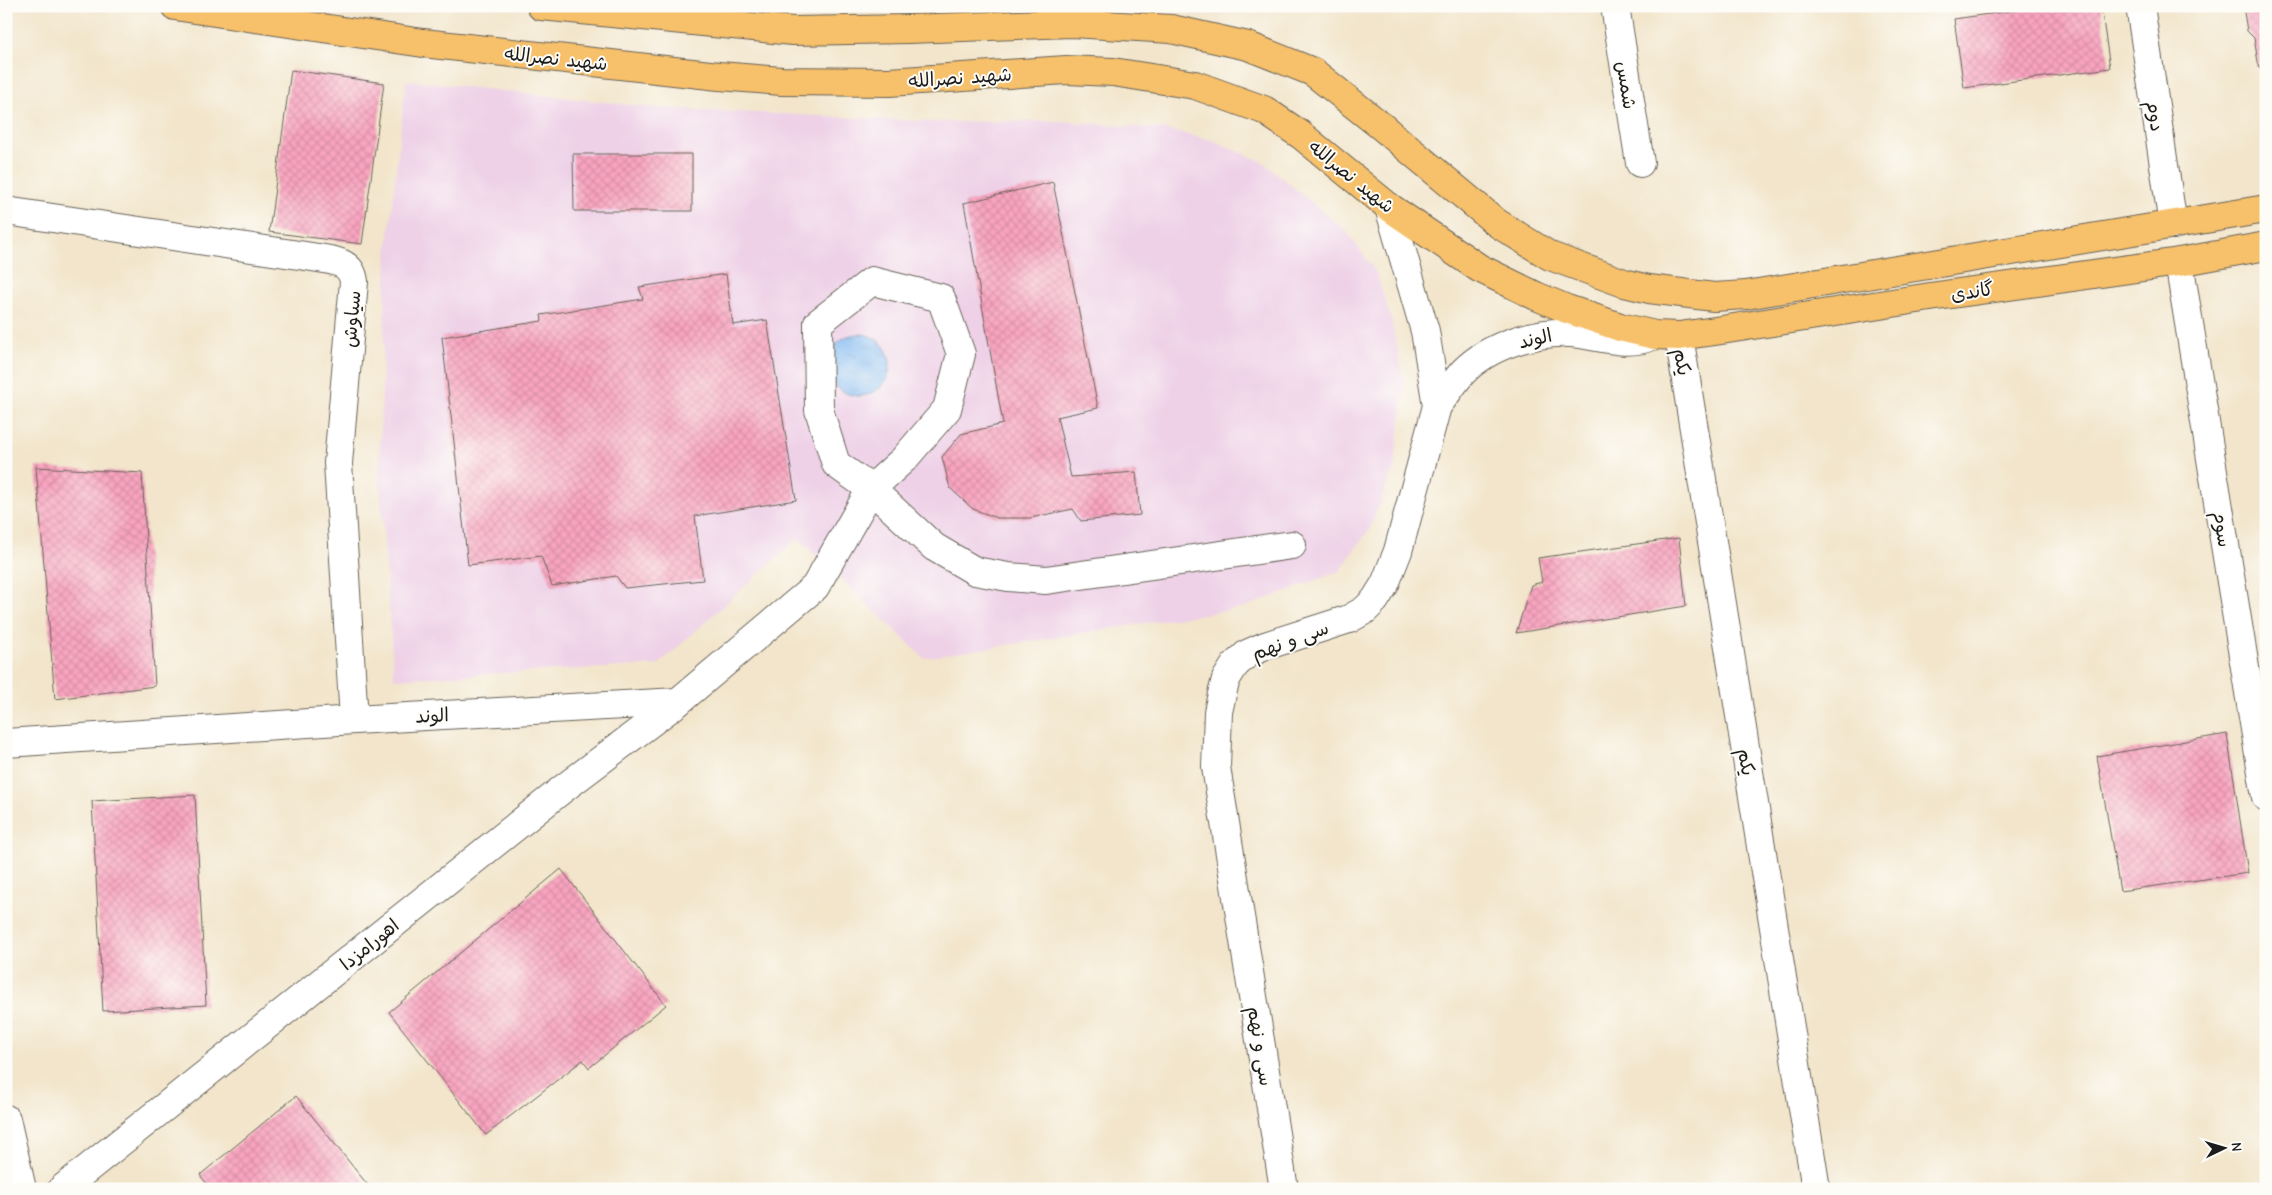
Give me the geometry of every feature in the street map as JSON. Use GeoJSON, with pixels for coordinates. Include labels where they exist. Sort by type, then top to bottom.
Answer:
{"type":"FeatureCollection","features":[{"type":"Feature","properties":{"kind":"main road","name":"شهید نصرالله"},"geometry":{"type":"LineString","coordinates":[[175,6],[423,43],[719,76],[782,81],[889,82],[1066,70],[1113,72],[1195,85],[1264,110],[1301,135],[1389,207],[1479,268],[1528,292],[1620,327],[1667,336]]}},
{"type":"Feature","properties":{"kind":"main road"},"geometry":{"type":"LineString","coordinates":[[541,6],[794,31],[1072,23],[1171,30],[1248,46],[1313,72],[1381,126],[1496,223],[1550,256],[1624,283],[1680,294],[1667,336]]}},
{"type":"Feature","properties":{"kind":"main road","name":"گاندی"},"geometry":{"type":"LineString","coordinates":[[1680,294],[1714,297],[1746,295],[2266,209]]}},
{"type":"Feature","properties":{"kind":"main road"},"geometry":{"type":"LineString","coordinates":[[2173,225],[2179,262]]}},
{"type":"Feature","properties":{"kind":"main road","name":"گاندی"},"geometry":{"type":"LineString","coordinates":[[1667,336],[2179,262],[2266,246]]}},
{"type":"Feature","properties":{"kind":"street","name":"شمس"},"geometry":{"type":"LineString","coordinates":[[1615,6],[1640,164]]}},
{"type":"Feature","properties":{"kind":"street","name":"دوم"},"geometry":{"type":"LineString","coordinates":[[2140,6],[2173,225]]}},
{"type":"Feature","properties":{"kind":"street","name":"سی و نهم"},"geometry":{"type":"LineString","coordinates":[[1284,1189],[1216,767],[1218,712],[1226,678],[1235,665],[1247,654],[1265,646],[1349,619],[1364,610],[1375,600],[1385,584],[1398,551],[1437,406],[1425,331],[1389,207]]}},
{"type":"Feature","properties":{"kind":"street","name":"سیاوش"},"geometry":{"type":"LineString","coordinates":[[6,210],[312,257],[338,262],[350,269],[354,282],[338,463],[354,720]]}},
{"type":"Feature","properties":{"kind":"street","name":"سوم"},"geometry":{"type":"LineString","coordinates":[[2179,262],[2266,797]]}},
{"type":"Feature","properties":{"kind":"street"},"geometry":{"type":"LineString","coordinates":[[678,702],[815,587],[870,489],[904,459],[947,409],[961,354],[941,298],[872,281],[818,323],[819,410],[836,464],[870,489],[934,547],[975,571],[1008,577],[1046,580],[1292,545]]}},
{"type":"Feature","properties":{"kind":"street","name":"الوند"},"geometry":{"type":"LineString","coordinates":[[1437,406],[1463,372],[1484,355],[1528,337],[1547,332],[1571,332],[1628,342],[1667,336]]}},
{"type":"Feature","properties":{"kind":"street","name":"یکم"},"geometry":{"type":"LineString","coordinates":[[1667,336],[1816,1189]]}},
{"type":"Feature","properties":{"kind":"street","name":"الوند"},"geometry":{"type":"LineString","coordinates":[[6,743],[354,720],[678,702]]}},
{"type":"Feature","properties":{"kind":"street","name":"اهورامزدا"},"geometry":{"type":"LineString","coordinates":[[62,1189],[564,788],[678,702]]}},
{"type":"Feature","properties":{"kind":"street"},"geometry":{"type":"LineString","coordinates":[[6,1119],[22,1189]]}},
{"type":"Feature","properties":{"kind":"shaded area"},"geometry":{"type":"Polygon","coordinates":[[[406,80],[657,108],[939,122],[1061,121],[1163,129],[1215,141],[1263,162],[1346,231],[1376,272],[1391,319],[1405,386],[1395,464],[1370,528],[1340,571],[1242,608],[924,658],[798,538],[658,665],[394,679],[379,472],[387,254],[406,80]]]}},
{"type":"Feature","properties":{"kind":"water"},"geometry":{"type":"Polygon","coordinates":[[[853,334],[865,334],[881,343],[888,353],[890,365],[888,377],[881,387],[865,396],[853,396],[842,391],[833,382],[828,371],[828,359],[833,348],[842,339],[853,334]]]}},
{"type":"Feature","properties":{"kind":"building"},"geometry":{"type":"Polygon","coordinates":[[[2045,6],[2101,6],[2110,68],[1964,88],[1954,19],[2045,6]]]}},
{"type":"Feature","properties":{"kind":"building"},"geometry":{"type":"Polygon","coordinates":[[[2243,6],[2266,6],[2266,72],[2259,68],[2254,38],[2247,31],[2243,6]]]}},
{"type":"Feature","properties":{"kind":"building"},"geometry":{"type":"Polygon","coordinates":[[[291,70],[384,83],[362,244],[269,232],[291,70]]]}},
{"type":"Feature","properties":{"kind":"building"},"geometry":{"type":"Polygon","coordinates":[[[573,154],[692,154],[692,211],[574,211],[573,154]]]}},
{"type":"Feature","properties":{"kind":"building"},"geometry":{"type":"Polygon","coordinates":[[[1053,182],[1098,408],[1057,417],[1071,477],[1136,472],[1140,515],[1081,521],[1073,509],[1030,518],[997,518],[973,509],[950,488],[942,457],[961,434],[1003,424],[964,203],[1053,182]]]}},
{"type":"Feature","properties":{"kind":"building"},"geometry":{"type":"Polygon","coordinates":[[[726,274],[733,325],[767,320],[796,500],[695,516],[703,580],[625,588],[616,576],[552,586],[541,556],[468,565],[442,337],[542,321],[541,315],[643,299],[639,287],[726,274]]]}},
{"type":"Feature","properties":{"kind":"building"},"geometry":{"type":"Polygon","coordinates":[[[36,467],[142,473],[155,686],[55,699],[36,467]]]}},
{"type":"Feature","properties":{"kind":"building"},"geometry":{"type":"Polygon","coordinates":[[[1679,538],[1686,606],[1516,633],[1531,585],[1542,582],[1538,558],[1679,538]]]}},
{"type":"Feature","properties":{"kind":"building"},"geometry":{"type":"Polygon","coordinates":[[[2227,734],[2248,873],[2120,891],[2097,756],[2227,734]]]}},
{"type":"Feature","properties":{"kind":"building"},"geometry":{"type":"Polygon","coordinates":[[[195,795],[206,1005],[103,1011],[92,801],[195,795]]]}},
{"type":"Feature","properties":{"kind":"building"},"geometry":{"type":"Polygon","coordinates":[[[561,869],[666,1005],[589,1068],[583,1060],[486,1135],[389,1012],[561,869]]]}},
{"type":"Feature","properties":{"kind":"building"},"geometry":{"type":"Polygon","coordinates":[[[296,1096],[371,1189],[211,1189],[200,1175],[296,1096]]]}}]}
